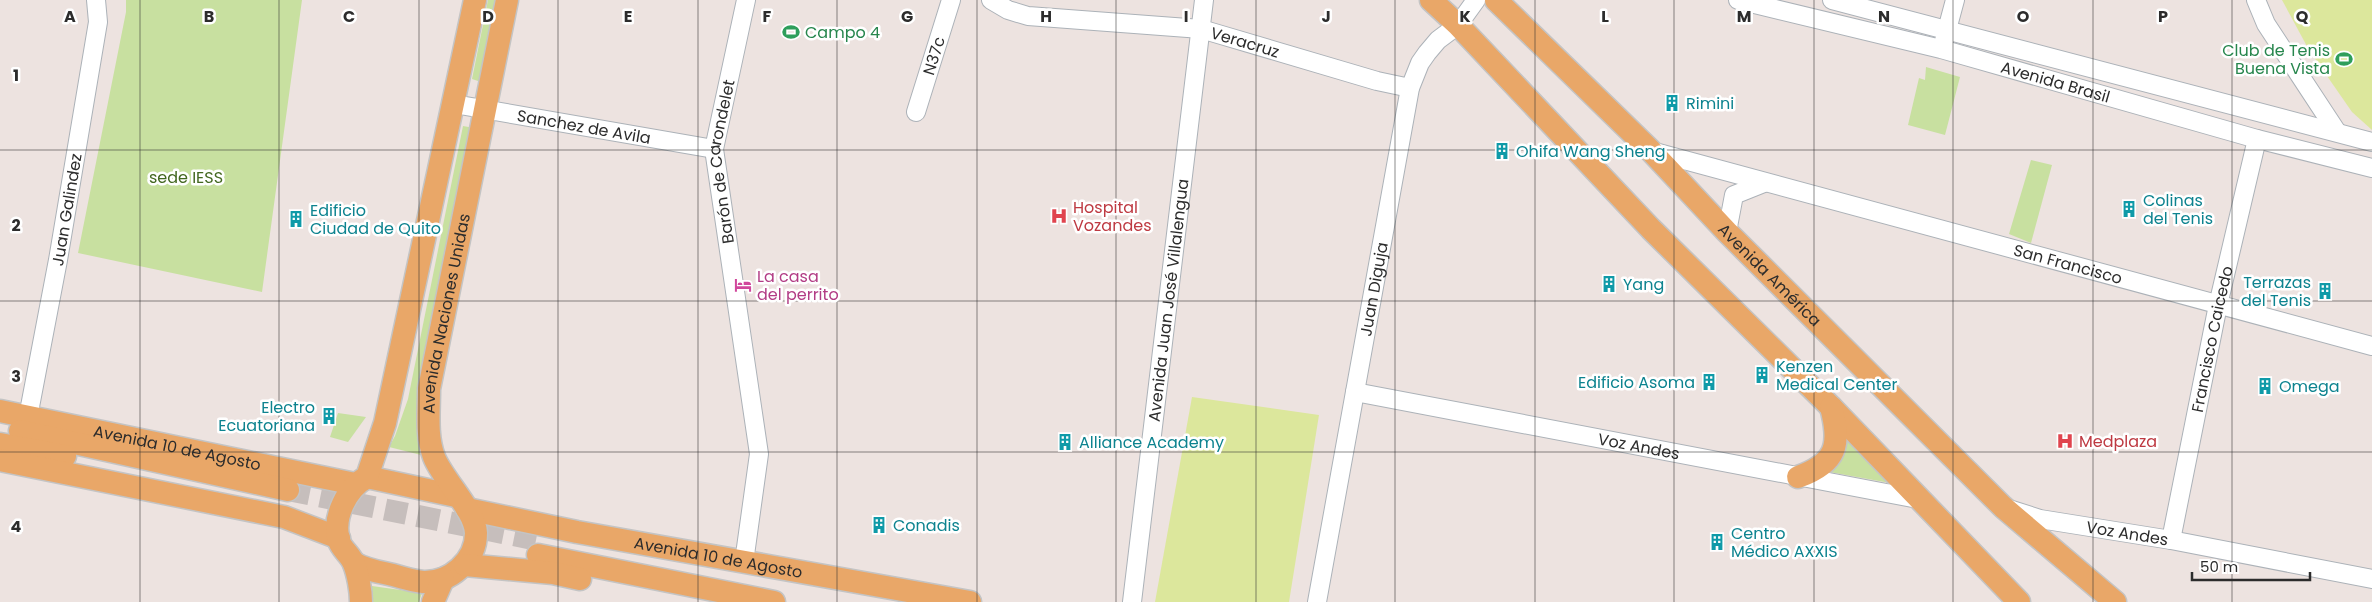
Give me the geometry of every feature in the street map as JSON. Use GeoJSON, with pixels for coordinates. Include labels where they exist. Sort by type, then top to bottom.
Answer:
{"type":"FeatureCollection","features":[{"type":"Feature","properties":{"kind":"main road","name":"Avenida Naciones Unidas"},"geometry":{"type":"LineString","coordinates":[[339,538],[339,524],[346,496],[361,480],[386,423],[475,0]]}},
{"type":"Feature","properties":{"kind":"main road","name":"Avenida Naciones Unidas"},"geometry":{"type":"LineString","coordinates":[[464,565],[474,547],[476,532],[462,502],[435,459],[430,444],[429,389],[507,0]]}},
{"type":"Feature","properties":{"kind":"main road"},"geometry":{"type":"LineString","coordinates":[[1432,0],[1458,25],[1651,230],[1832,407],[2019,602]]}},
{"type":"Feature","properties":{"kind":"main road","name":"Avenida América"},"geometry":{"type":"LineString","coordinates":[[1496,0],[1651,151],[1727,232],[2003,507],[2115,602]]}},
{"type":"Feature","properties":{"kind":"main road"},"geometry":{"type":"LineString","coordinates":[[1798,477],[1820,467],[1834,450],[1838,430],[1832,407]]}},
{"type":"Feature","properties":{"kind":"main road","name":"Avenida 10 de Agosto"},"geometry":{"type":"LineString","coordinates":[[0,411],[361,480],[462,502],[577,532],[970,602]]}},
{"type":"Feature","properties":{"kind":"main road"},"geometry":{"type":"LineString","coordinates":[[0,425],[286,495],[0,444]]}},
{"type":"Feature","properties":{"kind":"main road"},"geometry":{"type":"LineString","coordinates":[[0,460],[284,516],[339,538],[342,547],[354,563],[364,569],[422,582],[442,579],[464,565],[553,573],[696,602]]}},
{"type":"Feature","properties":{"kind":"main road"},"geometry":{"type":"LineString","coordinates":[[1923,500],[1968,529],[2038,602]]}},
{"type":"Feature","properties":{"kind":"main road","name":"Avenida América"},"geometry":{"type":"LineString","coordinates":[[2047,545],[2094,602]]}},
{"type":"Feature","properties":{"kind":"main road"},"geometry":{"type":"LineString","coordinates":[[774,602],[541,548],[886,602]]}},
{"type":"Feature","properties":{"kind":"main road"},"geometry":{"type":"LineString","coordinates":[[354,563],[361,602]]}},
{"type":"Feature","properties":{"kind":"main road"},"geometry":{"type":"LineString","coordinates":[[432,602],[442,579]]}},
{"type":"Feature","properties":{"kind":"street","name":"Juan Galindez"},"geometry":{"type":"LineString","coordinates":[[28,417],[55,278],[96,32],[96,0]]}},
{"type":"Feature","properties":{"kind":"street","name":"Barón de Carondelet"},"geometry":{"type":"LineString","coordinates":[[744,562],[759,454],[714,149],[746,0]]}},
{"type":"Feature","properties":{"kind":"street","name":"N37c"},"geometry":{"type":"LineString","coordinates":[[916,112],[951,0]]}},
{"type":"Feature","properties":{"kind":"street","name":"Veracruz"},"geometry":{"type":"LineString","coordinates":[[991,0],[1008,10],[1028,16],[1201,29],[1377,81],[1410,88]]}},
{"type":"Feature","properties":{"kind":"street","name":"Avenida Juan José Villalengua"},"geometry":{"type":"LineString","coordinates":[[1132,602],[1204,0]]}},
{"type":"Feature","properties":{"kind":"street","name":"Juan Diguja"},"geometry":{"type":"LineString","coordinates":[[1317,602],[1410,88],[1420,63],[1427,53],[1438,40],[1458,25],[1476,0]]}},
{"type":"Feature","properties":{"kind":"street","name":"Avenida Brasil"},"geometry":{"type":"LineString","coordinates":[[1738,0],[1941,50],[2257,139],[2372,168]]}},
{"type":"Feature","properties":{"kind":"street"},"geometry":{"type":"LineString","coordinates":[[1818,19],[1822,0]]}},
{"type":"Feature","properties":{"kind":"street","name":"Avenida Brasil"},"geometry":{"type":"LineString","coordinates":[[1832,0],[2372,142]]}},
{"type":"Feature","properties":{"kind":"street"},"geometry":{"type":"LineString","coordinates":[[1941,50],[1955,0]]}},
{"type":"Feature","properties":{"kind":"street"},"geometry":{"type":"LineString","coordinates":[[2256,0],[2266,24],[2337,132],[2326,156]]}},
{"type":"Feature","properties":{"kind":"street","name":"Sanchez de Avila"},"geometry":{"type":"LineString","coordinates":[[454,104],[714,149]]}},
{"type":"Feature","properties":{"kind":"street","name":"Francisco Caicedo"},"geometry":{"type":"LineString","coordinates":[[2171,540],[2218,305],[2257,139]]}},
{"type":"Feature","properties":{"kind":"street","name":"San Francisco"},"geometry":{"type":"LineString","coordinates":[[1651,151],[2372,346]]}},
{"type":"Feature","properties":{"kind":"street"},"geometry":{"type":"LineString","coordinates":[[1727,232],[1734,195],[1764,183]]}},
{"type":"Feature","properties":{"kind":"street","name":"Voz Andes"},"geometry":{"type":"LineString","coordinates":[[1355,392],[1923,500]]}},
{"type":"Feature","properties":{"kind":"street","name":"Voz Andes"},"geometry":{"type":"LineString","coordinates":[[2003,507],[2040,519],[2171,540],[2372,579]]}},
{"type":"Feature","properties":{"kind":"green space","name":"sede IESS"},"geometry":{"type":"Polygon","coordinates":[[[126,0],[302,0],[262,292],[78,253],[126,12],[126,0]]]}},
{"type":"Feature","properties":{"kind":"green space"},"geometry":{"type":"Polygon","coordinates":[[[488,0],[500,0],[484,83],[472,79],[488,0]]]}},
{"type":"Feature","properties":{"kind":"green space","name":"Club de Tenis Buena Vista"},"geometry":{"type":"Polygon","coordinates":[[[2282,0],[2372,0],[2372,130],[2352,112],[2309,50],[2282,0]]]}},
{"type":"Feature","properties":{"kind":"green space"},"geometry":{"type":"Polygon","coordinates":[[[1926,67],[1960,77],[1945,135],[1908,125],[1919,78],[1925,80],[1926,67]]]}},
{"type":"Feature","properties":{"kind":"green space"},"geometry":{"type":"Polygon","coordinates":[[[463,126],[474,128],[418,414],[421,455],[389,447],[395,436],[408,399],[463,126]]]}},
{"type":"Feature","properties":{"kind":"green space"},"geometry":{"type":"Polygon","coordinates":[[[2031,160],[2052,165],[2031,243],[2009,234],[2031,160]]]}},
{"type":"Feature","properties":{"kind":"green space"},"geometry":{"type":"Polygon","coordinates":[[[1192,397],[1319,415],[1289,602],[1155,602],[1192,397]]]}},
{"type":"Feature","properties":{"kind":"green space"},"geometry":{"type":"Polygon","coordinates":[[[338,413],[366,417],[348,442],[330,437],[338,413]]]}},
{"type":"Feature","properties":{"kind":"green space"},"geometry":{"type":"Polygon","coordinates":[[[1843,435],[1890,483],[1824,471],[1843,435]]]}},
{"type":"Feature","properties":{"kind":"green space"},"geometry":{"type":"Polygon","coordinates":[[[372,586],[422,593],[419,602],[372,602],[372,586]]]}},
{"type":"Feature","properties":{"kind":"tunnel"},"geometry":{"type":"LineString","coordinates":[[288,490],[543,541]]}},
{"type":"Feature","properties":{"kind":"place","name":"Campo 4"},"geometry":{"type":"Point","coordinates":[791,32]}},
{"type":"Feature","properties":{"kind":"place","name":"Club de Tenis Buena Vista"},"geometry":{"type":"Point","coordinates":[2344,59]}},
{"type":"Feature","properties":{"kind":"place","name":"Rimini"},"geometry":{"type":"Point","coordinates":[1672,103]}},
{"type":"Feature","properties":{"kind":"place","name":"Ohifa Wang Sheng"},"geometry":{"type":"Point","coordinates":[1502,151]}},
{"type":"Feature","properties":{"kind":"place","name":"Colinas del Tenis"},"geometry":{"type":"Point","coordinates":[2129,209]}},
{"type":"Feature","properties":{"kind":"place","name":"Hospital Vozandes"},"geometry":{"type":"Point","coordinates":[1059,216]}},
{"type":"Feature","properties":{"kind":"place","name":"Edificio Ciudad de Quito"},"geometry":{"type":"Point","coordinates":[296,219]}},
{"type":"Feature","properties":{"kind":"place","name":"Yang"},"geometry":{"type":"Point","coordinates":[1609,284]}},
{"type":"Feature","properties":{"kind":"place","name":"La casa del perrito"},"geometry":{"type":"Point","coordinates":[743,285]}},
{"type":"Feature","properties":{"kind":"place","name":"Terrazas del Tenis"},"geometry":{"type":"Point","coordinates":[2325,291]}},
{"type":"Feature","properties":{"kind":"place","name":"Kenzen Medical Center"},"geometry":{"type":"Point","coordinates":[1762,375]}},
{"type":"Feature","properties":{"kind":"place","name":"Edificio Asoma"},"geometry":{"type":"Point","coordinates":[1709,382]}},
{"type":"Feature","properties":{"kind":"place","name":"Omega"},"geometry":{"type":"Point","coordinates":[2265,386]}},
{"type":"Feature","properties":{"kind":"place","name":"Electro Ecuatoriana"},"geometry":{"type":"Point","coordinates":[329,416]}},
{"type":"Feature","properties":{"kind":"place","name":"Medplaza"},"geometry":{"type":"Point","coordinates":[2065,441]}},
{"type":"Feature","properties":{"kind":"place","name":"Alliance Academy"},"geometry":{"type":"Point","coordinates":[1065,442]}},
{"type":"Feature","properties":{"kind":"place","name":"Conadis"},"geometry":{"type":"Point","coordinates":[879,525]}},
{"type":"Feature","properties":{"kind":"place","name":"Centro Médico AXXIS"},"geometry":{"type":"Point","coordinates":[1717,542]}}]}
